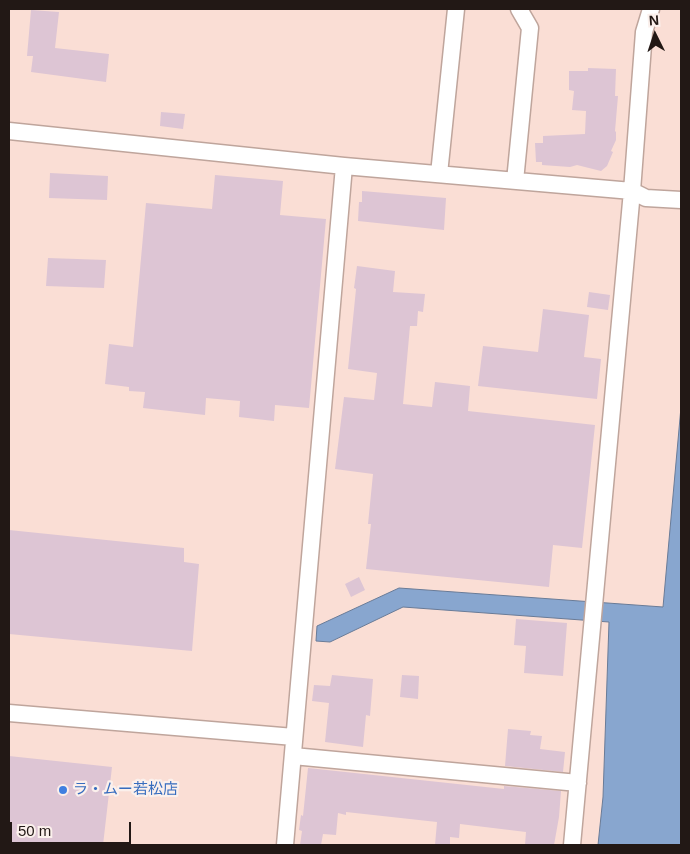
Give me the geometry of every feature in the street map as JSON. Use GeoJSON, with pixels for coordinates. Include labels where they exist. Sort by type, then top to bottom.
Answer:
{"type":"FeatureCollection","features":[{"type":"Feature","properties":{"kind":"street"},"geometry":{"type":"LineString","coordinates":[[439,174],[456,9]]}},
{"type":"Feature","properties":{"kind":"street"},"geometry":{"type":"LineString","coordinates":[[515,180],[530,28],[519,9]]}},
{"type":"Feature","properties":{"kind":"street"},"geometry":{"type":"LineString","coordinates":[[572,845],[632,191],[644,32],[651,9]]}},
{"type":"Feature","properties":{"kind":"street"},"geometry":{"type":"LineString","coordinates":[[9,131],[344,166],[632,191],[646,198],[681,200]]}},
{"type":"Feature","properties":{"kind":"street"},"geometry":{"type":"LineString","coordinates":[[285,845],[344,166]]}},
{"type":"Feature","properties":{"kind":"street"},"geometry":{"type":"LineString","coordinates":[[9,713],[294,737]]}},
{"type":"Feature","properties":{"kind":"street"},"geometry":{"type":"LineString","coordinates":[[293,756],[578,783]]}},
{"type":"Feature","properties":{"kind":"water"},"geometry":{"type":"Polygon","coordinates":[[[681,407],[681,845],[598,845],[603,797],[609,622],[403,607],[330,642],[316,641],[317,626],[399,588],[663,607],[681,407]]]}},
{"type":"Feature","properties":{"kind":"building"},"geometry":{"type":"Polygon","coordinates":[[[31,10],[59,12],[55,48],[109,54],[106,82],[31,72],[33,56],[27,56],[31,10]]]}},
{"type":"Feature","properties":{"kind":"building"},"geometry":{"type":"Polygon","coordinates":[[[588,68],[616,69],[615,96],[618,96],[616,140],[607,166],[601,171],[577,165],[570,167],[542,165],[542,162],[536,162],[535,143],[543,143],[543,136],[585,134],[586,111],[572,110],[574,91],[569,90],[569,71],[588,71],[588,68]]]}},
{"type":"Feature","properties":{"kind":"building"},"geometry":{"type":"Polygon","coordinates":[[[161,112],[185,114],[183,129],[160,126],[161,112]]]}},
{"type":"Feature","properties":{"kind":"building"},"geometry":{"type":"Polygon","coordinates":[[[50,173],[108,176],[107,200],[49,198],[50,173]]]}},
{"type":"Feature","properties":{"kind":"building"},"geometry":{"type":"Polygon","coordinates":[[[215,175],[283,181],[280,215],[326,219],[309,408],[275,405],[274,421],[239,417],[240,401],[206,398],[205,415],[143,408],[145,392],[129,391],[129,387],[105,384],[109,344],[133,347],[146,203],[212,209],[215,175]]]}},
{"type":"Feature","properties":{"kind":"building"},"geometry":{"type":"Polygon","coordinates":[[[362,191],[446,198],[444,230],[358,221],[359,202],[362,202],[362,191]]]}},
{"type":"Feature","properties":{"kind":"building"},"geometry":{"type":"Polygon","coordinates":[[[48,258],[106,260],[104,288],[46,286],[48,258]]]}},
{"type":"Feature","properties":{"kind":"building"},"geometry":{"type":"Polygon","coordinates":[[[357,266],[395,271],[393,292],[425,294],[423,312],[418,311],[417,326],[410,326],[403,404],[432,407],[435,382],[470,386],[468,411],[595,425],[582,548],[553,545],[549,587],[366,569],[371,524],[368,524],[373,474],[335,469],[344,397],[374,400],[377,373],[348,369],[357,266]]]}},
{"type":"Feature","properties":{"kind":"building"},"geometry":{"type":"Polygon","coordinates":[[[589,292],[610,295],[608,310],[587,307],[589,292]]]}},
{"type":"Feature","properties":{"kind":"building"},"geometry":{"type":"Polygon","coordinates":[[[543,309],[589,315],[584,357],[601,359],[597,399],[478,386],[483,346],[538,352],[543,309]]]}},
{"type":"Feature","properties":{"kind":"building"},"geometry":{"type":"Polygon","coordinates":[[[9,530],[184,548],[184,562],[199,564],[192,651],[9,634],[9,530]]]}},
{"type":"Feature","properties":{"kind":"building"},"geometry":{"type":"Polygon","coordinates":[[[359,577],[365,590],[351,597],[345,584],[359,577]]]}},
{"type":"Feature","properties":{"kind":"building"},"geometry":{"type":"Polygon","coordinates":[[[516,619],[567,623],[563,676],[524,673],[526,646],[514,645],[516,619]]]}},
{"type":"Feature","properties":{"kind":"building"},"geometry":{"type":"Polygon","coordinates":[[[332,675],[373,679],[370,716],[366,715],[363,747],[325,742],[329,703],[312,701],[314,685],[330,686],[332,675]]]}},
{"type":"Feature","properties":{"kind":"building"},"geometry":{"type":"Polygon","coordinates":[[[402,675],[419,676],[418,699],[400,697],[402,675]]]}},
{"type":"Feature","properties":{"kind":"building"},"geometry":{"type":"Polygon","coordinates":[[[508,729],[531,731],[530,735],[542,736],[540,749],[565,752],[563,772],[505,766],[508,729]]]}},
{"type":"Feature","properties":{"kind":"building","name":"ラ・ムー若松店"},"geometry":{"type":"Polygon","coordinates":[[[9,756],[112,767],[103,845],[9,845],[9,756]]]}},
{"type":"Feature","properties":{"kind":"building"},"geometry":{"type":"Polygon","coordinates":[[[308,768],[504,789],[504,786],[561,791],[554,845],[525,845],[526,832],[460,824],[459,838],[450,837],[450,845],[435,845],[437,822],[346,812],[346,815],[338,813],[336,835],[323,834],[321,845],[300,845],[302,831],[299,830],[301,815],[303,816],[308,768]]]}},
{"type":"Feature","properties":{"kind":"place","name":"ラ・ムー若松店"},"geometry":{"type":"Point","coordinates":[63,790]}}]}
